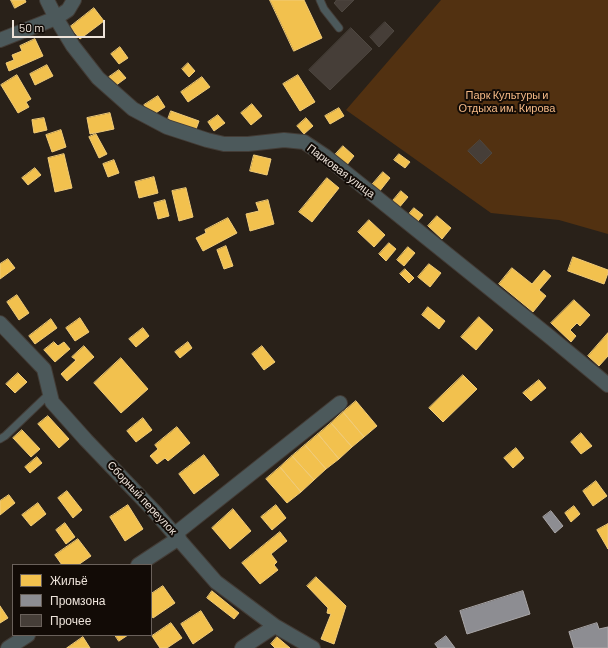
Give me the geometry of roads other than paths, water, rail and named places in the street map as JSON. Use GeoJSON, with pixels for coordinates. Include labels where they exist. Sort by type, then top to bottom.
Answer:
{"type":"FeatureCollection","features":[{"type":"Feature","properties":{"kind":"street","name":"Парковая улица"},"geometry":{"type":"LineString","coordinates":[[47,0],[73,46],[98,78],[133,109],[167,127],[224,144],[248,144],[284,140],[304,142],[325,156],[608,385]]}},
{"type":"Feature","properties":{"kind":"street"},"geometry":{"type":"LineString","coordinates":[[0,40],[56,18],[68,10],[74,0]]}},
{"type":"Feature","properties":{"kind":"street","name":"Сборный переулок"},"geometry":{"type":"LineString","coordinates":[[0,323],[44,369],[52,402],[177,536],[216,582],[275,626],[313,648]]}},
{"type":"Feature","properties":{"kind":"street"},"geometry":{"type":"LineString","coordinates":[[139,564],[177,536],[340,403]]}},
{"type":"Feature","properties":{"kind":"street"},"geometry":{"type":"LineString","coordinates":[[242,648],[275,626]]}},
{"type":"Feature","properties":{"kind":"street"},"geometry":{"type":"LineString","coordinates":[[8,648],[26,636]]}},
{"type":"Feature","properties":{"kind":"lane"},"geometry":{"type":"LineString","coordinates":[[320,0],[324,9],[339,28]]}},
{"type":"Feature","properties":{"kind":"lane"},"geometry":{"type":"LineString","coordinates":[[0,439],[5,436],[50,392]]}},
{"type":"Feature","properties":{"kind":"park label","name":"Парк Культуры и Отдыха им. Кирова"},"geometry":{"type":"Point","coordinates":[507,101]}}]}
